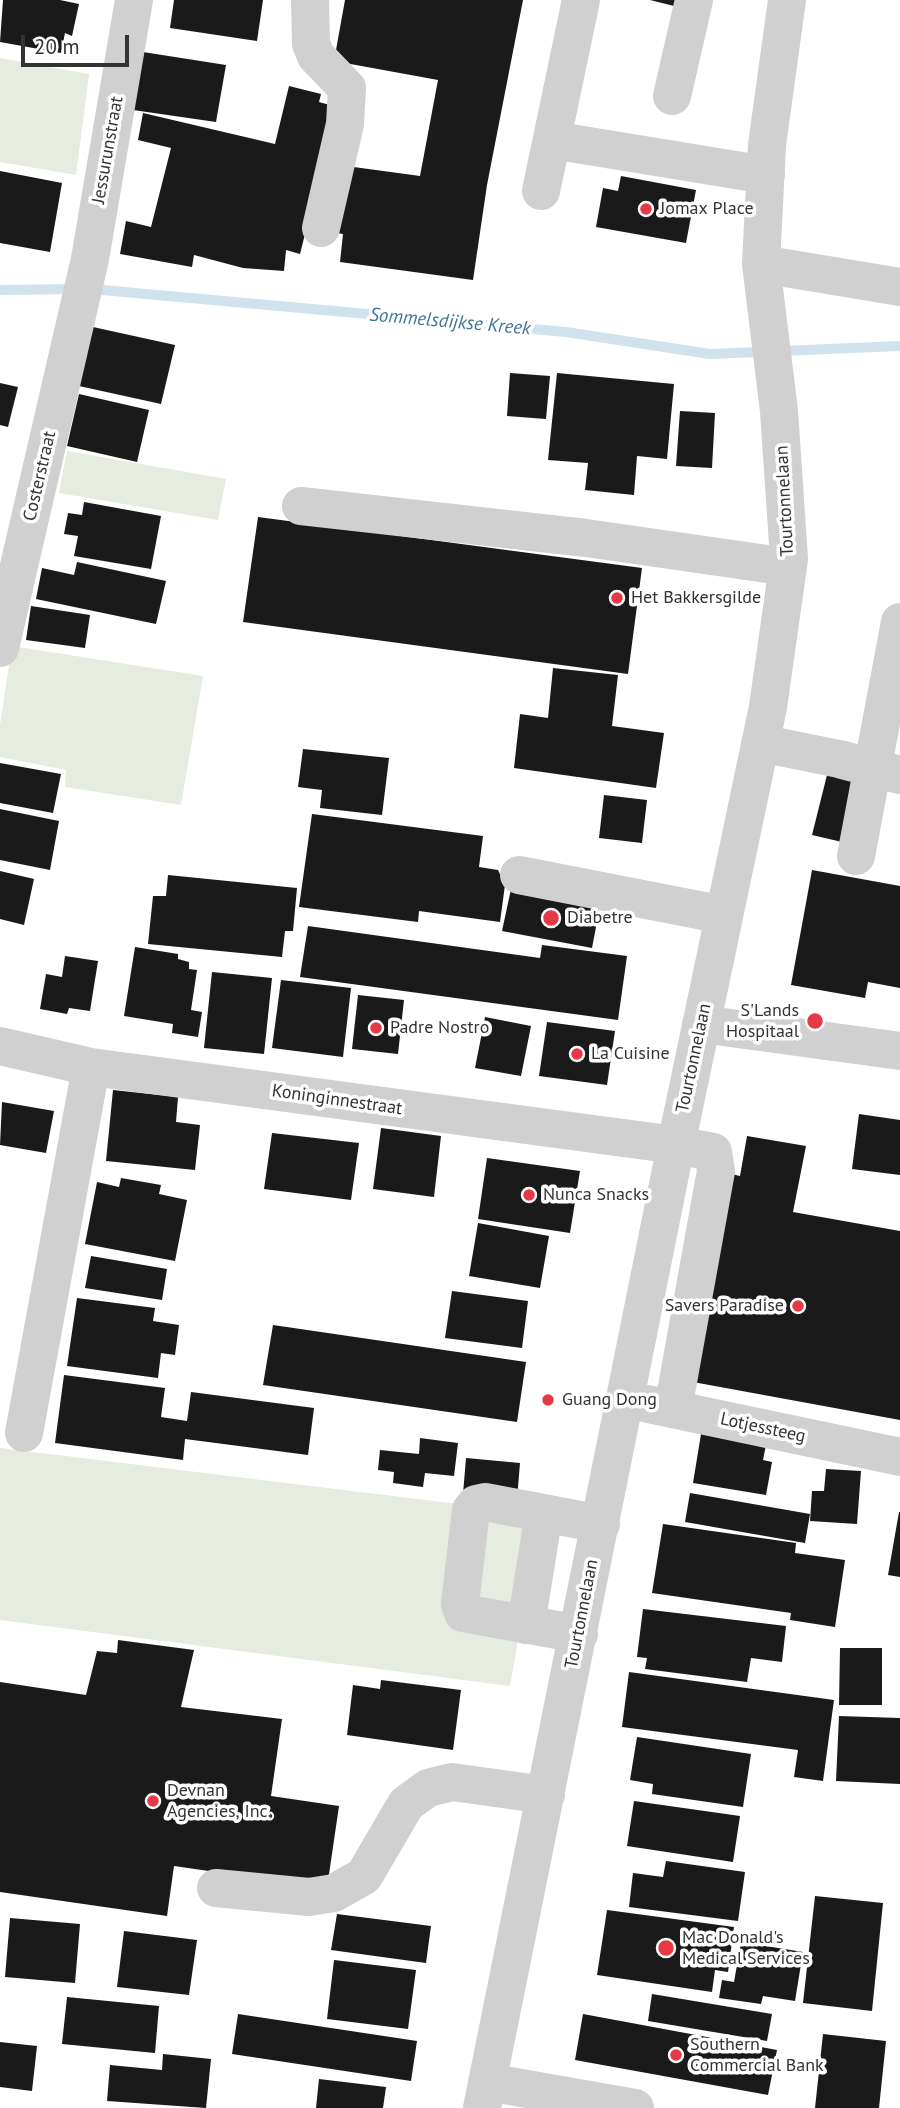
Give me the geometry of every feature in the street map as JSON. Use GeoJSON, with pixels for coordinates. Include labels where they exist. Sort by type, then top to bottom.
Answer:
{"type":"FeatureCollection","features":[{"type":"Feature","properties":{"kind":"street","name":"Jessurunstraat"},"geometry":{"type":"LineString","coordinates":[[79,305],[90,259],[134,0]]}},
{"type":"Feature","properties":{"kind":"street"},"geometry":{"type":"LineString","coordinates":[[310,0],[311,44],[316,55],[347,88],[345,124],[321,228]]}},
{"type":"Feature","properties":{"kind":"street"},"geometry":{"type":"LineString","coordinates":[[541,191],[580,0]]}},
{"type":"Feature","properties":{"kind":"street"},"geometry":{"type":"LineString","coordinates":[[672,96],[694,0]]}},
{"type":"Feature","properties":{"kind":"street","name":"Tourtonnelaan"},"geometry":{"type":"LineString","coordinates":[[484,2095],[760,743],[788,567],[779,411],[761,264],[766,175],[787,0]]}},
{"type":"Feature","properties":{"kind":"street"},"geometry":{"type":"LineString","coordinates":[[552,140],[766,175]]}},
{"type":"Feature","properties":{"kind":"street"},"geometry":{"type":"LineString","coordinates":[[761,264],[900,287]]}},
{"type":"Feature","properties":{"kind":"street","name":"Costerstraat"},"geometry":{"type":"LineString","coordinates":[[0,648],[79,305]]}},
{"type":"Feature","properties":{"kind":"street"},"geometry":{"type":"LineString","coordinates":[[301,506],[586,538],[788,567]]}},
{"type":"Feature","properties":{"kind":"street"},"geometry":{"type":"LineString","coordinates":[[856,856],[887,772],[900,622]]}},
{"type":"Feature","properties":{"kind":"street"},"geometry":{"type":"LineString","coordinates":[[760,743],[887,772]]}},
{"type":"Feature","properties":{"kind":"street"},"geometry":{"type":"LineString","coordinates":[[519,875],[724,915]]}},
{"type":"Feature","properties":{"kind":"street"},"geometry":{"type":"LineString","coordinates":[[701,1024],[900,1051]]}},
{"type":"Feature","properties":{"kind":"street","name":"Koninginnestraat"},"geometry":{"type":"LineString","coordinates":[[0,1046],[91,1067],[713,1152],[716,1161],[673,1409]]}},
{"type":"Feature","properties":{"kind":"street"},"geometry":{"type":"LineString","coordinates":[[24,1433],[91,1067]]}},
{"type":"Feature","properties":{"kind":"street","name":"Lotjessteeg"},"geometry":{"type":"LineString","coordinates":[[626,1399],[900,1457]]}},
{"type":"Feature","properties":{"kind":"street"},"geometry":{"type":"LineString","coordinates":[[579,1634],[463,1613],[460,1604],[471,1510],[476,1504],[485,1502],[601,1524]]}},
{"type":"Feature","properties":{"kind":"street"},"geometry":{"type":"LineString","coordinates":[[526,1625],[544,1513]]}},
{"type":"Feature","properties":{"kind":"street"},"geometry":{"type":"LineString","coordinates":[[216,1888],[309,1897],[334,1893],[364,1876],[406,1804],[428,1788],[452,1782],[546,1795]]}},
{"type":"Feature","properties":{"kind":"street"},"geometry":{"type":"LineString","coordinates":[[484,2095],[635,2108]]}},
{"type":"Feature","properties":{"kind":"shaded area"},"geometry":{"type":"Polygon","coordinates":[[[0,58],[89,74],[76,175],[0,162],[0,58]]]}},
{"type":"Feature","properties":{"kind":"shaded area"},"geometry":{"type":"Polygon","coordinates":[[[67,451],[226,479],[218,520],[59,493],[67,451]]]}},
{"type":"Feature","properties":{"kind":"shaded area"},"geometry":{"type":"Polygon","coordinates":[[[12,646],[203,676],[181,805],[65,787],[66,770],[0,757],[0,725],[12,646]]]}},
{"type":"Feature","properties":{"kind":"shaded area"},"geometry":{"type":"Polygon","coordinates":[[[0,1448],[540,1514],[510,1686],[0,1620],[0,1448]]]}},
{"type":"Feature","properties":{"kind":"building"},"geometry":{"type":"Polygon","coordinates":[[[3,0],[60,0],[79,4],[72,36],[65,33],[61,53],[0,42],[3,0]]]}},
{"type":"Feature","properties":{"kind":"building"},"geometry":{"type":"Polygon","coordinates":[[[174,0],[263,0],[257,41],[170,28],[174,0]]]}},
{"type":"Feature","properties":{"kind":"building"},"geometry":{"type":"Polygon","coordinates":[[[345,0],[523,0],[487,185],[473,280],[340,262],[343,234],[329,232],[339,165],[420,176],[438,80],[334,61],[345,0]]]}},
{"type":"Feature","properties":{"kind":"building"},"geometry":{"type":"Polygon","coordinates":[[[650,0],[676,0],[674,6],[650,0]]]}},
{"type":"Feature","properties":{"kind":"building"},"geometry":{"type":"Polygon","coordinates":[[[143,52],[226,65],[216,122],[133,110],[143,52]]]}},
{"type":"Feature","properties":{"kind":"building"},"geometry":{"type":"Polygon","coordinates":[[[289,86],[321,94],[319,102],[337,107],[300,254],[286,250],[284,271],[243,268],[194,255],[192,267],[120,254],[126,221],[151,227],[171,148],[138,140],[143,113],[275,144],[289,86]]]}},
{"type":"Feature","properties":{"kind":"building"},"geometry":{"type":"Polygon","coordinates":[[[0,171],[62,183],[50,252],[0,243],[0,171]]]}},
{"type":"Feature","properties":{"kind":"building","name":"Jomax Place"},"geometry":{"type":"Polygon","coordinates":[[[621,176],[696,190],[686,243],[596,227],[603,188],[618,191],[621,176]]]}},
{"type":"Feature","properties":{"kind":"building"},"geometry":{"type":"Polygon","coordinates":[[[93,327],[175,345],[161,404],[79,386],[93,327]]]}},
{"type":"Feature","properties":{"kind":"building"},"geometry":{"type":"Polygon","coordinates":[[[510,373],[550,376],[546,419],[507,416],[510,373]]]}},
{"type":"Feature","properties":{"kind":"building"},"geometry":{"type":"Polygon","coordinates":[[[557,373],[674,384],[667,459],[637,456],[634,495],[585,490],[588,463],[548,460],[557,373]]]}},
{"type":"Feature","properties":{"kind":"building"},"geometry":{"type":"Polygon","coordinates":[[[0,383],[18,387],[8,427],[0,425],[0,383]]]}},
{"type":"Feature","properties":{"kind":"building"},"geometry":{"type":"Polygon","coordinates":[[[79,394],[149,410],[137,462],[67,446],[79,394]]]}},
{"type":"Feature","properties":{"kind":"building"},"geometry":{"type":"Polygon","coordinates":[[[680,411],[715,413],[712,468],[676,466],[680,411]]]}},
{"type":"Feature","properties":{"kind":"building"},"geometry":{"type":"Polygon","coordinates":[[[84,502],[161,516],[151,569],[74,556],[78,536],[64,534],[68,513],[82,515],[84,502]]]}},
{"type":"Feature","properties":{"kind":"building"},"geometry":{"type":"Polygon","coordinates":[[[258,517],[642,568],[628,674],[243,622],[258,517]]]}},
{"type":"Feature","properties":{"kind":"building"},"geometry":{"type":"Polygon","coordinates":[[[77,562],[166,581],[156,624],[36,599],[42,568],[74,575],[77,562]]]}},
{"type":"Feature","properties":{"kind":"building"},"geometry":{"type":"Polygon","coordinates":[[[31,606],[90,615],[85,648],[26,640],[31,606]]]}},
{"type":"Feature","properties":{"kind":"building"},"geometry":{"type":"Polygon","coordinates":[[[553,668],[618,675],[612,726],[664,733],[656,788],[514,768],[520,714],[548,718],[553,668]]]}},
{"type":"Feature","properties":{"kind":"building"},"geometry":{"type":"Polygon","coordinates":[[[303,749],[389,758],[382,815],[320,808],[322,790],[298,787],[303,749]]]}},
{"type":"Feature","properties":{"kind":"building"},"geometry":{"type":"Polygon","coordinates":[[[0,763],[61,774],[53,813],[0,803],[0,763]]]}},
{"type":"Feature","properties":{"kind":"building"},"geometry":{"type":"Polygon","coordinates":[[[827,775],[857,782],[842,842],[812,835],[827,775]]]}},
{"type":"Feature","properties":{"kind":"building"},"geometry":{"type":"Polygon","coordinates":[[[604,795],[647,800],[642,843],[599,838],[604,795]]]}},
{"type":"Feature","properties":{"kind":"building"},"geometry":{"type":"Polygon","coordinates":[[[0,809],[59,821],[50,870],[0,860],[0,809]]]}},
{"type":"Feature","properties":{"kind":"building"},"geometry":{"type":"Polygon","coordinates":[[[312,814],[483,836],[479,867],[498,870],[505,885],[500,922],[419,911],[418,922],[299,907],[312,814]]]}},
{"type":"Feature","properties":{"kind":"building"},"geometry":{"type":"Polygon","coordinates":[[[812,870],[900,886],[900,988],[868,982],[865,998],[791,985],[812,870]]]}},
{"type":"Feature","properties":{"kind":"building"},"geometry":{"type":"Polygon","coordinates":[[[0,871],[34,879],[24,925],[0,919],[0,871]]]}},
{"type":"Feature","properties":{"kind":"building"},"geometry":{"type":"Polygon","coordinates":[[[168,875],[297,888],[293,931],[285,931],[282,957],[148,944],[153,896],[166,896],[168,875]]]}},
{"type":"Feature","properties":{"kind":"building","name":"Diabetre"},"geometry":{"type":"Polygon","coordinates":[[[511,889],[600,906],[592,948],[502,931],[511,889]]]}},
{"type":"Feature","properties":{"kind":"building"},"geometry":{"type":"Polygon","coordinates":[[[308,926],[540,958],[542,945],[627,956],[618,1020],[300,977],[308,926]]]}},
{"type":"Feature","properties":{"kind":"building"},"geometry":{"type":"Polygon","coordinates":[[[135,947],[178,954],[178,959],[189,962],[189,969],[197,970],[191,1010],[202,1012],[198,1037],[172,1033],[173,1024],[124,1016],[135,947]]]}},
{"type":"Feature","properties":{"kind":"building"},"geometry":{"type":"Polygon","coordinates":[[[65,956],[98,961],[90,1011],[69,1008],[67,1014],[40,1009],[46,974],[62,977],[65,956]]]}},
{"type":"Feature","properties":{"kind":"building"},"geometry":{"type":"Polygon","coordinates":[[[212,972],[272,978],[264,1054],[204,1048],[212,972]]]}},
{"type":"Feature","properties":{"kind":"building"},"geometry":{"type":"Polygon","coordinates":[[[281,980],[351,988],[343,1057],[272,1048],[281,980]]]}},
{"type":"Feature","properties":{"kind":"building"},"geometry":{"type":"Polygon","coordinates":[[[358,995],[404,1000],[398,1054],[352,1049],[358,995]]]}},
{"type":"Feature","properties":{"kind":"building"},"geometry":{"type":"Polygon","coordinates":[[[485,1017],[531,1026],[521,1076],[475,1068],[485,1017]]]}},
{"type":"Feature","properties":{"kind":"building","name":"La Cuisine"},"geometry":{"type":"Polygon","coordinates":[[[547,1022],[615,1031],[607,1085],[539,1076],[547,1022]]]}},
{"type":"Feature","properties":{"kind":"building"},"geometry":{"type":"Polygon","coordinates":[[[113,1090],[178,1097],[176,1122],[200,1125],[195,1170],[106,1161],[113,1090]]]}},
{"type":"Feature","properties":{"kind":"building"},"geometry":{"type":"Polygon","coordinates":[[[2,1102],[54,1111],[46,1153],[0,1145],[2,1102]]]}},
{"type":"Feature","properties":{"kind":"building"},"geometry":{"type":"Polygon","coordinates":[[[859,1114],[900,1120],[900,1175],[852,1169],[859,1114]]]}},
{"type":"Feature","properties":{"kind":"building"},"geometry":{"type":"Polygon","coordinates":[[[381,1128],[441,1136],[434,1197],[373,1189],[381,1128]]]}},
{"type":"Feature","properties":{"kind":"building"},"geometry":{"type":"Polygon","coordinates":[[[272,1133],[359,1143],[351,1200],[264,1189],[272,1133]]]}},
{"type":"Feature","properties":{"kind":"building","name":"Savers Paradise"},"geometry":{"type":"Polygon","coordinates":[[[747,1136],[806,1146],[793,1212],[900,1231],[900,1420],[682,1380],[722,1172],[740,1176],[747,1136]]]}},
{"type":"Feature","properties":{"kind":"building","name":"Nunca Snacks"},"geometry":{"type":"Polygon","coordinates":[[[487,1158],[580,1171],[570,1233],[478,1219],[487,1158]]]}},
{"type":"Feature","properties":{"kind":"building"},"geometry":{"type":"Polygon","coordinates":[[[121,1178],[161,1185],[159,1194],[187,1200],[175,1261],[85,1244],[97,1182],[119,1187],[121,1178]]]}},
{"type":"Feature","properties":{"kind":"building"},"geometry":{"type":"Polygon","coordinates":[[[478,1223],[549,1236],[540,1288],[469,1276],[478,1223]]]}},
{"type":"Feature","properties":{"kind":"building"},"geometry":{"type":"Polygon","coordinates":[[[91,1256],[167,1269],[162,1300],[85,1288],[91,1256]]]}},
{"type":"Feature","properties":{"kind":"building"},"geometry":{"type":"Polygon","coordinates":[[[452,1291],[528,1301],[522,1348],[445,1338],[452,1291]]]}},
{"type":"Feature","properties":{"kind":"building"},"geometry":{"type":"Polygon","coordinates":[[[77,1298],[155,1308],[153,1321],[179,1325],[175,1355],[161,1353],[158,1378],[67,1366],[77,1298]]]}},
{"type":"Feature","properties":{"kind":"building"},"geometry":{"type":"Polygon","coordinates":[[[273,1325],[526,1362],[517,1422],[263,1385],[273,1325]]]}},
{"type":"Feature","properties":{"kind":"building"},"geometry":{"type":"Polygon","coordinates":[[[64,1375],[165,1388],[161,1417],[187,1421],[191,1392],[314,1408],[308,1455],[185,1439],[183,1460],[55,1443],[64,1375]]]}},
{"type":"Feature","properties":{"kind":"building"},"geometry":{"type":"Polygon","coordinates":[[[701,1434],[766,1445],[763,1460],[772,1462],[766,1495],[693,1483],[701,1434]]]}},
{"type":"Feature","properties":{"kind":"building"},"geometry":{"type":"Polygon","coordinates":[[[420,1438],[458,1443],[454,1476],[425,1473],[423,1487],[393,1483],[394,1472],[378,1470],[380,1450],[419,1454],[420,1438]]]}},
{"type":"Feature","properties":{"kind":"building"},"geometry":{"type":"Polygon","coordinates":[[[466,1458],[520,1463],[517,1499],[463,1494],[466,1458]]]}},
{"type":"Feature","properties":{"kind":"building"},"geometry":{"type":"Polygon","coordinates":[[[826,1469],[861,1471],[857,1524],[810,1521],[812,1491],[824,1491],[826,1469]]]}},
{"type":"Feature","properties":{"kind":"building"},"geometry":{"type":"Polygon","coordinates":[[[690,1493],[810,1514],[805,1543],[685,1522],[690,1493]]]}},
{"type":"Feature","properties":{"kind":"building"},"geometry":{"type":"Polygon","coordinates":[[[900,1512],[900,1577],[888,1575],[900,1512]]]}},
{"type":"Feature","properties":{"kind":"building"},"geometry":{"type":"Polygon","coordinates":[[[663,1524],[796,1543],[795,1553],[845,1560],[835,1627],[790,1620],[791,1613],[652,1593],[663,1524]]]}},
{"type":"Feature","properties":{"kind":"building"},"geometry":{"type":"Polygon","coordinates":[[[643,1609],[786,1626],[782,1662],[751,1658],[747,1682],[645,1669],[647,1658],[637,1657],[643,1609]]]}},
{"type":"Feature","properties":{"kind":"building","name":"Devnan Agencies, Inc."},"geometry":{"type":"Polygon","coordinates":[[[118,1640],[194,1650],[181,1707],[282,1719],[271,1796],[339,1806],[327,1888],[174,1866],[167,1916],[0,1892],[0,1682],[86,1695],[97,1651],[117,1653],[118,1640]]]}},
{"type":"Feature","properties":{"kind":"building"},"geometry":{"type":"Polygon","coordinates":[[[840,1648],[882,1648],[882,1705],[839,1705],[840,1648]]]}},
{"type":"Feature","properties":{"kind":"building"},"geometry":{"type":"Polygon","coordinates":[[[629,1672],[834,1700],[823,1781],[794,1777],[798,1750],[622,1727],[629,1672]]]}},
{"type":"Feature","properties":{"kind":"building"},"geometry":{"type":"Polygon","coordinates":[[[381,1680],[461,1690],[453,1750],[347,1735],[353,1685],[380,1689],[381,1680]]]}},
{"type":"Feature","properties":{"kind":"building"},"geometry":{"type":"Polygon","coordinates":[[[839,1716],[900,1718],[900,1784],[836,1781],[839,1716]]]}},
{"type":"Feature","properties":{"kind":"building"},"geometry":{"type":"Polygon","coordinates":[[[637,1737],[751,1754],[743,1807],[652,1794],[653,1784],[630,1780],[637,1737]]]}},
{"type":"Feature","properties":{"kind":"building"},"geometry":{"type":"Polygon","coordinates":[[[634,1801],[740,1816],[733,1862],[627,1846],[634,1801]]]}},
{"type":"Feature","properties":{"kind":"building"},"geometry":{"type":"Polygon","coordinates":[[[666,1861],[745,1872],[738,1921],[629,1907],[633,1873],[663,1877],[666,1861]]]}},
{"type":"Feature","properties":{"kind":"building"},"geometry":{"type":"Polygon","coordinates":[[[815,1896],[883,1903],[872,2011],[803,2003],[815,1896]]]}},
{"type":"Feature","properties":{"kind":"building","name":"Mac Donald's Medical Services"},"geometry":{"type":"Polygon","coordinates":[[[607,1910],[734,1927],[728,1972],[715,1970],[712,1992],[597,1975],[607,1910]]]}},
{"type":"Feature","properties":{"kind":"building"},"geometry":{"type":"Polygon","coordinates":[[[337,1914],[431,1926],[426,1963],[331,1950],[337,1914]]]}},
{"type":"Feature","properties":{"kind":"building"},"geometry":{"type":"Polygon","coordinates":[[[10,1918],[80,1924],[75,1983],[5,1977],[10,1918]]]}},
{"type":"Feature","properties":{"kind":"building"},"geometry":{"type":"Polygon","coordinates":[[[124,1931],[197,1940],[189,1995],[117,1987],[124,1931]]]}},
{"type":"Feature","properties":{"kind":"building"},"geometry":{"type":"Polygon","coordinates":[[[741,1942],[803,1952],[795,2001],[763,1996],[761,2004],[719,1998],[722,1980],[734,1982],[741,1942]]]}},
{"type":"Feature","properties":{"kind":"building"},"geometry":{"type":"Polygon","coordinates":[[[334,1960],[416,1970],[408,2029],[327,2019],[334,1960]]]}},
{"type":"Feature","properties":{"kind":"building"},"geometry":{"type":"Polygon","coordinates":[[[652,1994],[772,2014],[767,2041],[648,2021],[652,1994]]]}},
{"type":"Feature","properties":{"kind":"building"},"geometry":{"type":"Polygon","coordinates":[[[67,1997],[159,2006],[155,2053],[62,2044],[67,1997]]]}},
{"type":"Feature","properties":{"kind":"building"},"geometry":{"type":"Polygon","coordinates":[[[238,2014],[417,2041],[411,2081],[232,2054],[238,2014]]]}},
{"type":"Feature","properties":{"kind":"building","name":"Southern Commercial Bank"},"geometry":{"type":"Polygon","coordinates":[[[583,2014],[777,2050],[768,2095],[575,2060],[583,2014]]]}},
{"type":"Feature","properties":{"kind":"building"},"geometry":{"type":"Polygon","coordinates":[[[823,2034],[886,2041],[879,2108],[815,2108],[823,2034]]]}},
{"type":"Feature","properties":{"kind":"building"},"geometry":{"type":"Polygon","coordinates":[[[0,2042],[37,2046],[32,2091],[0,2087],[0,2042]]]}},
{"type":"Feature","properties":{"kind":"building"},"geometry":{"type":"Polygon","coordinates":[[[163,2054],[211,2059],[206,2108],[107,2101],[110,2065],[162,2070],[163,2054]]]}},
{"type":"Feature","properties":{"kind":"building"},"geometry":{"type":"Polygon","coordinates":[[[319,2079],[386,2087],[383,2108],[316,2108],[319,2079]]]}},
{"type":"Feature","properties":{"kind":"waterway","name":"Sommelsdijkse Kreek"},"geometry":{"type":"LineString","coordinates":[[0,290],[75,289]]}},
{"type":"Feature","properties":{"kind":"waterway","name":"Sommelsdijkse Kreek"},"geometry":{"type":"LineString","coordinates":[[91,289],[566,332],[710,354],[900,346]]}},
{"type":"Feature","properties":{"kind":"place","name":"Jomax Place"},"geometry":{"type":"Point","coordinates":[646,209]}},
{"type":"Feature","properties":{"kind":"place","name":"Het Bakkersgilde"},"geometry":{"type":"Point","coordinates":[617,598]}},
{"type":"Feature","properties":{"kind":"place","name":"Diabetre"},"geometry":{"type":"Point","coordinates":[551,918]}},
{"type":"Feature","properties":{"kind":"place","name":"S'Lands Hospitaal"},"geometry":{"type":"Point","coordinates":[815,1021]}},
{"type":"Feature","properties":{"kind":"place","name":"Padre Nostro"},"geometry":{"type":"Point","coordinates":[376,1028]}},
{"type":"Feature","properties":{"kind":"place","name":"La Cuisine"},"geometry":{"type":"Point","coordinates":[577,1054]}},
{"type":"Feature","properties":{"kind":"place","name":"Nunca Snacks"},"geometry":{"type":"Point","coordinates":[529,1195]}},
{"type":"Feature","properties":{"kind":"place","name":"Savers Paradise"},"geometry":{"type":"Point","coordinates":[798,1306]}},
{"type":"Feature","properties":{"kind":"place","name":"Guang Dong"},"geometry":{"type":"Point","coordinates":[548,1400]}},
{"type":"Feature","properties":{"kind":"place","name":"Devnan Agencies, Inc."},"geometry":{"type":"Point","coordinates":[153,1801]}},
{"type":"Feature","properties":{"kind":"place","name":"Mac Donald's Medical Services"},"geometry":{"type":"Point","coordinates":[666,1948]}},
{"type":"Feature","properties":{"kind":"place","name":"Southern Commercial Bank"},"geometry":{"type":"Point","coordinates":[676,2055]}}]}
